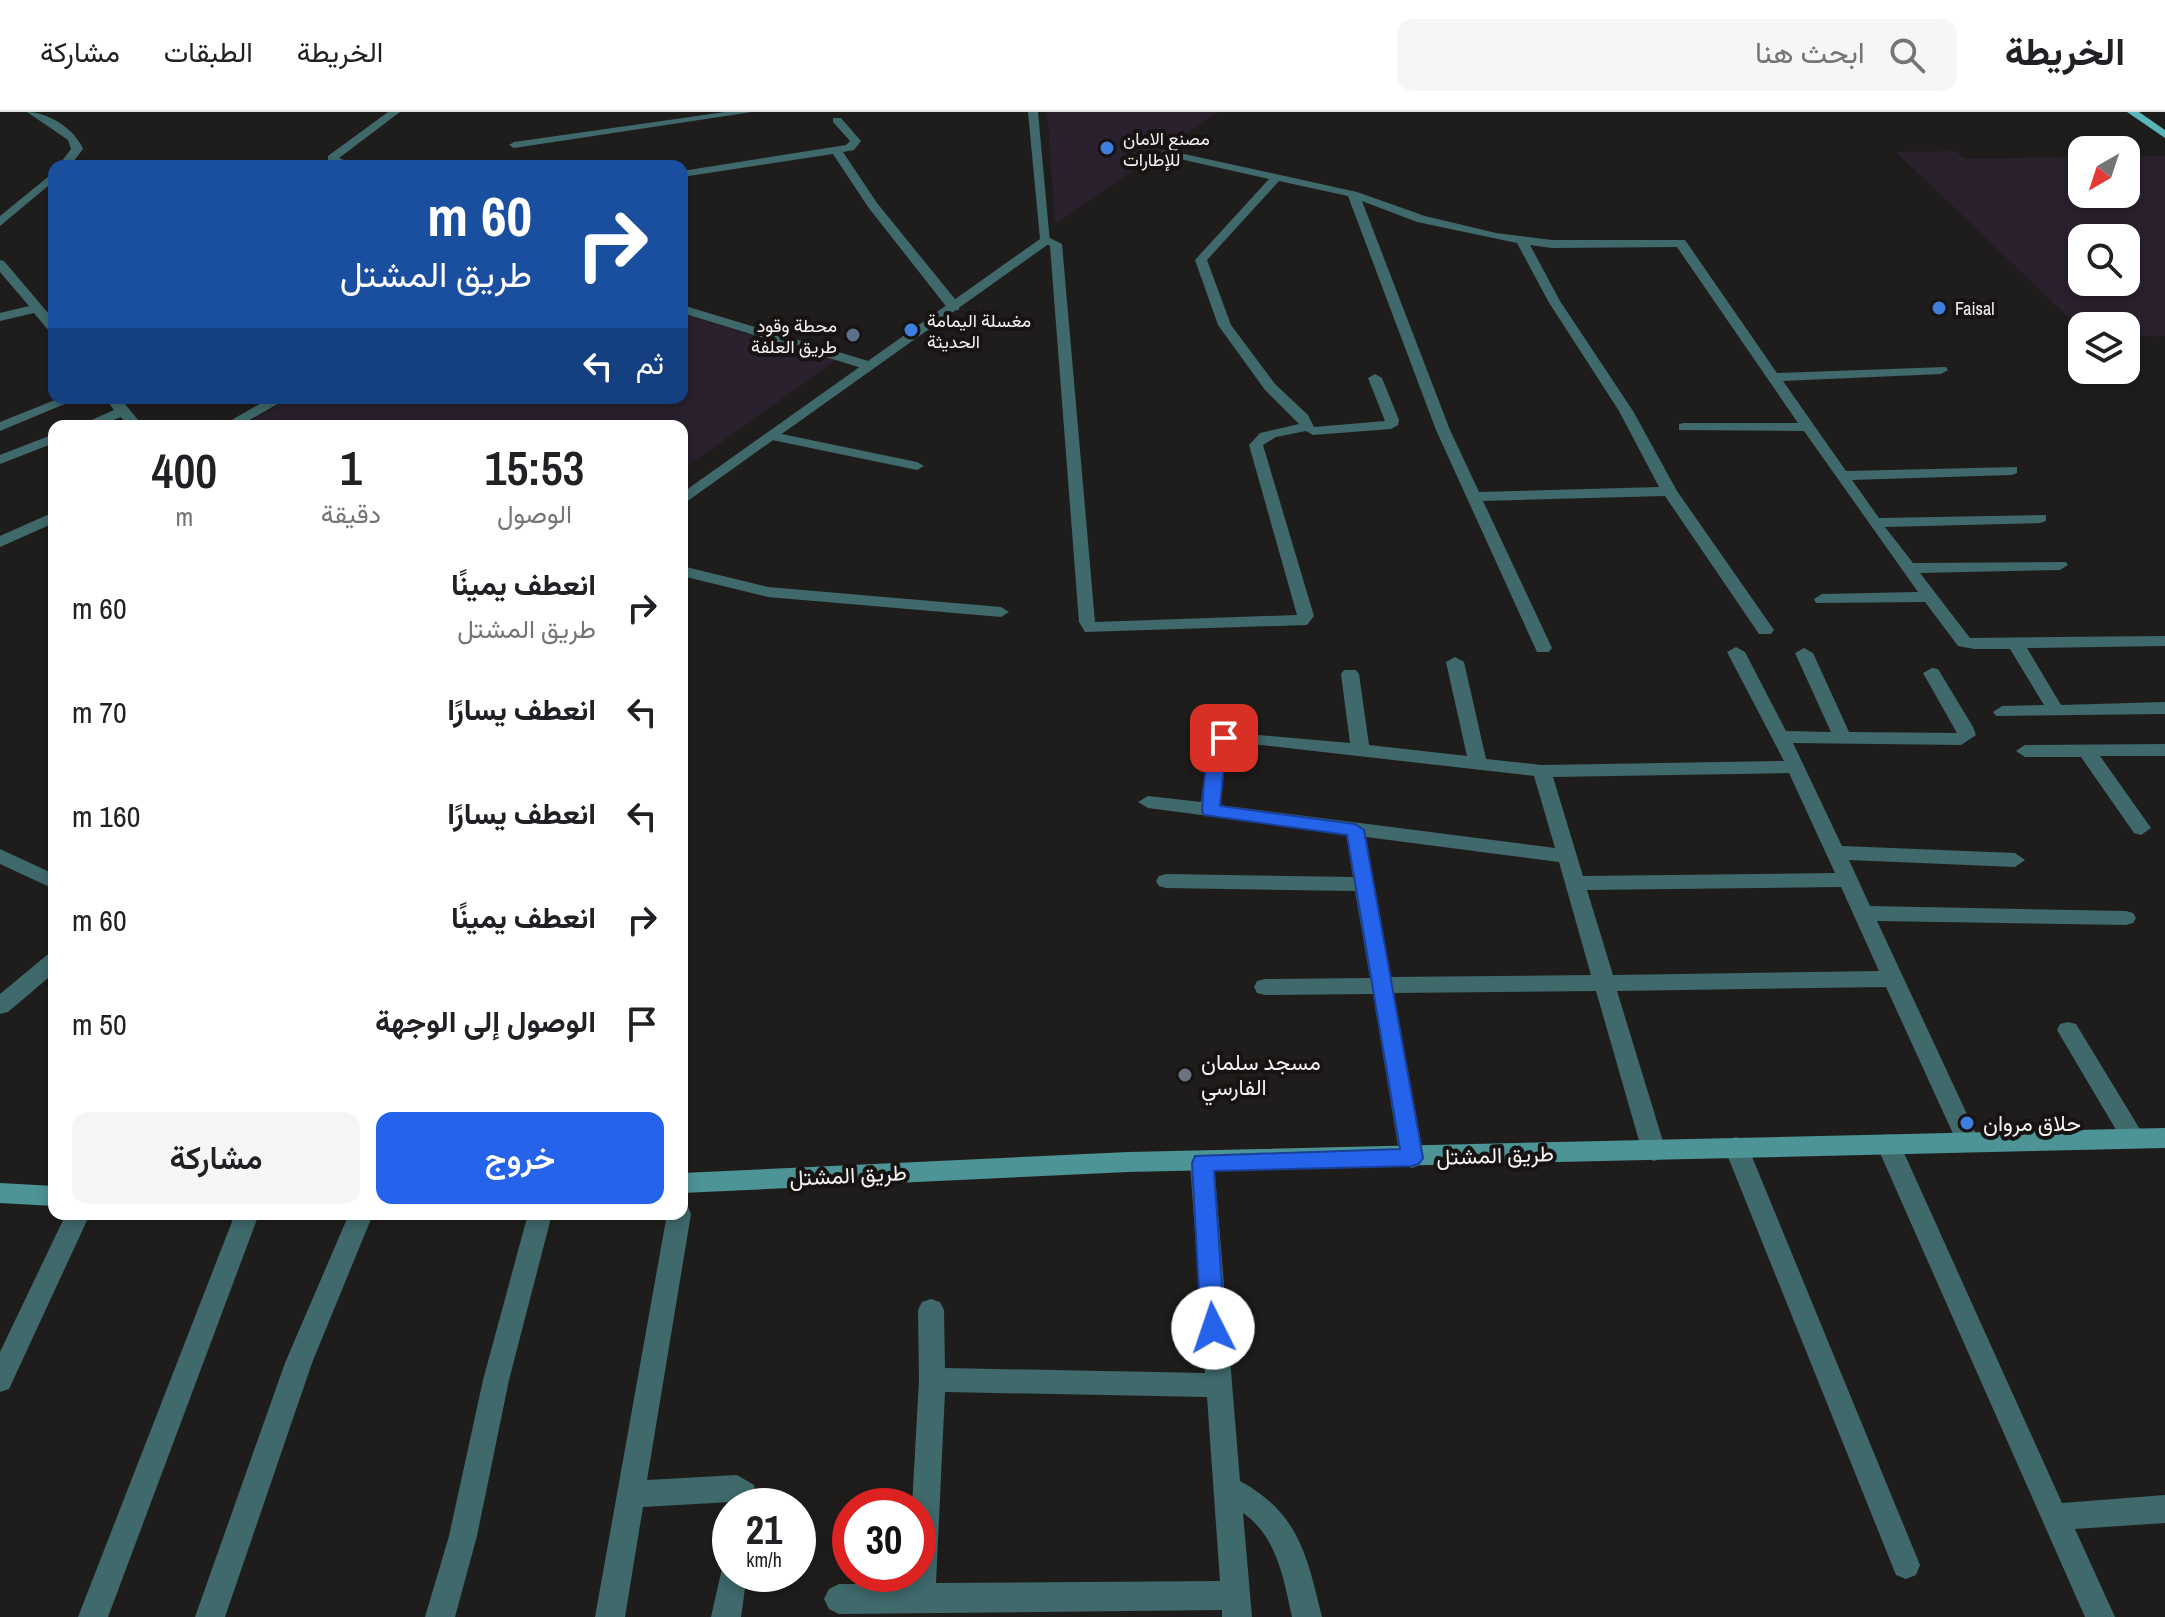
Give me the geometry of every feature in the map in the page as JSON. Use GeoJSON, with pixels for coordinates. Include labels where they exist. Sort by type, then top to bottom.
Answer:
{"type":"FeatureCollection","features":[{"type":"Feature","properties":{"kind":"main road"},"geometry":{"type":"LineString","coordinates":[[2132,112],[2165,135]]}},
{"type":"Feature","properties":{"kind":"main road","name":"طريق المشتل"},"geometry":{"type":"LineString","coordinates":[[688,1187],[1128,1162],[1202,1163],[2165,1138]]}},
{"type":"Feature","properties":{"kind":"main road"},"geometry":{"type":"LineString","coordinates":[[0,1193],[48,1196]]}},
{"type":"Feature","properties":{"kind":"street"},"geometry":{"type":"LineString","coordinates":[[32,112],[73,138],[77,149],[69,160]]}},
{"type":"Feature","properties":{"kind":"street"},"geometry":{"type":"LineString","coordinates":[[334,160],[332,158],[395,112]]}},
{"type":"Feature","properties":{"kind":"street"},"geometry":{"type":"LineString","coordinates":[[514,145],[628,124],[747,112]]}},
{"type":"Feature","properties":{"kind":"street"},"geometry":{"type":"LineString","coordinates":[[1033,112],[1046,240]]}},
{"type":"Feature","properties":{"kind":"street"},"geometry":{"type":"LineString","coordinates":[[688,173],[850,148],[856,141],[837,120]]}},
{"type":"Feature","properties":{"kind":"street"},"geometry":{"type":"LineString","coordinates":[[837,151],[872,205],[959,304]]}},
{"type":"Feature","properties":{"kind":"street"},"geometry":{"type":"LineString","coordinates":[[1166,153],[1353,194],[1460,230],[1522,241],[1583,245],[1681,243],[1874,523],[1964,642],[2165,641]]}},
{"type":"Feature","properties":{"kind":"street"},"geometry":{"type":"LineString","coordinates":[[1276,178],[1201,260],[1225,325],[1270,387],[1310,428],[1335,448]]}},
{"type":"Feature","properties":{"kind":"street"},"geometry":{"type":"LineString","coordinates":[[0,222],[48,180]]}},
{"type":"Feature","properties":{"kind":"street"},"geometry":{"type":"LineString","coordinates":[[877,193],[959,304]]}},
{"type":"Feature","properties":{"kind":"street"},"geometry":{"type":"LineString","coordinates":[[1353,194],[1443,430],[1543,648]]}},
{"type":"Feature","properties":{"kind":"street"},"geometry":{"type":"LineString","coordinates":[[688,496],[1046,240]]}},
{"type":"Feature","properties":{"kind":"street"},"geometry":{"type":"LineString","coordinates":[[1046,240],[1056,244],[1075,445],[1085,615],[1091,628],[1301,621],[1306,616],[1256,445],[1260,438],[1268,435],[1310,428],[1391,425],[1392,420],[1375,378]]}},
{"type":"Feature","properties":{"kind":"street"},"geometry":{"type":"LineString","coordinates":[[1522,241],[1554,301],[1626,411],[1669,491],[1765,630]]}},
{"type":"Feature","properties":{"kind":"street"},"geometry":{"type":"LineString","coordinates":[[0,264],[48,321]]}},
{"type":"Feature","properties":{"kind":"street"},"geometry":{"type":"LineString","coordinates":[[0,317],[37,308]]}},
{"type":"Feature","properties":{"kind":"street"},"geometry":{"type":"LineString","coordinates":[[688,311],[870,366]]}},
{"type":"Feature","properties":{"kind":"street"},"geometry":{"type":"LineString","coordinates":[[1774,377],[1941,370]]}},
{"type":"Feature","properties":{"kind":"street"},"geometry":{"type":"LineString","coordinates":[[0,427],[57,404]]}},
{"type":"Feature","properties":{"kind":"street"},"geometry":{"type":"LineString","coordinates":[[118,404],[131,420]]}},
{"type":"Feature","properties":{"kind":"street"},"geometry":{"type":"LineString","coordinates":[[239,420],[270,404]]}},
{"type":"Feature","properties":{"kind":"street"},"geometry":{"type":"LineString","coordinates":[[101,420],[124,411]]}},
{"type":"Feature","properties":{"kind":"street"},"geometry":{"type":"LineString","coordinates":[[1684,427],[1810,427]]}},
{"type":"Feature","properties":{"kind":"street"},"geometry":{"type":"LineString","coordinates":[[772,436],[917,466]]}},
{"type":"Feature","properties":{"kind":"street"},"geometry":{"type":"LineString","coordinates":[[0,460],[48,440]]}},
{"type":"Feature","properties":{"kind":"street"},"geometry":{"type":"LineString","coordinates":[[1844,476],[2012,470]]}},
{"type":"Feature","properties":{"kind":"street"},"geometry":{"type":"LineString","coordinates":[[1474,497],[1669,491]]}},
{"type":"Feature","properties":{"kind":"street"},"geometry":{"type":"LineString","coordinates":[[1874,523],[2040,518]]}},
{"type":"Feature","properties":{"kind":"street"},"geometry":{"type":"LineString","coordinates":[[0,542],[48,520]]}},
{"type":"Feature","properties":{"kind":"street"},"geometry":{"type":"LineString","coordinates":[[1911,568],[2060,565]]}},
{"type":"Feature","properties":{"kind":"street"},"geometry":{"type":"LineString","coordinates":[[688,573],[768,592],[1001,612]]}},
{"type":"Feature","properties":{"kind":"street"},"geometry":{"type":"LineString","coordinates":[[1822,599],[1930,597]]}},
{"type":"Feature","properties":{"kind":"street"},"geometry":{"type":"LineString","coordinates":[[2016,644],[2056,711]]}},
{"type":"Feature","properties":{"kind":"street"},"geometry":{"type":"LineString","coordinates":[[1736,652],[1796,767],[1968,1142]]}},
{"type":"Feature","properties":{"kind":"street"},"geometry":{"type":"LineString","coordinates":[[1804,653],[1842,736]]}},
{"type":"Feature","properties":{"kind":"street"},"geometry":{"type":"LineString","coordinates":[[1455,662],[1478,765]]}},
{"type":"Feature","properties":{"kind":"street"},"geometry":{"type":"LineString","coordinates":[[1779,737],[1961,739],[1967,735],[1964,727],[1932,673]]}},
{"type":"Feature","properties":{"kind":"street"},"geometry":{"type":"LineString","coordinates":[[1350,674],[1360,749]]}},
{"type":"Feature","properties":{"kind":"street"},"geometry":{"type":"LineString","coordinates":[[2002,712],[2165,708]]}},
{"type":"Feature","properties":{"kind":"street"},"geometry":{"type":"LineString","coordinates":[[1210,811],[1218,744],[1232,736],[1542,771],[1796,767]]}},
{"type":"Feature","properties":{"kind":"street"},"geometry":{"type":"LineString","coordinates":[[2086,750],[2141,828]]}},
{"type":"Feature","properties":{"kind":"street"},"geometry":{"type":"LineString","coordinates":[[2025,751],[2165,750]]}},
{"type":"Feature","properties":{"kind":"street"},"geometry":{"type":"LineString","coordinates":[[1542,771],[1654,1151]]}},
{"type":"Feature","properties":{"kind":"street"},"geometry":{"type":"LineString","coordinates":[[1148,802],[1567,856]]}},
{"type":"Feature","properties":{"kind":"street"},"geometry":{"type":"LineString","coordinates":[[1355,830],[1412,1158]]}},
{"type":"Feature","properties":{"kind":"street"},"geometry":{"type":"LineString","coordinates":[[1836,853],[2015,860]]}},
{"type":"Feature","properties":{"kind":"street"},"geometry":{"type":"LineString","coordinates":[[0,856],[48,879]]}},
{"type":"Feature","properties":{"kind":"street"},"geometry":{"type":"LineString","coordinates":[[1575,883],[1849,880]]}},
{"type":"Feature","properties":{"kind":"street"},"geometry":{"type":"LineString","coordinates":[[1166,881],[1365,884]]}},
{"type":"Feature","properties":{"kind":"street"},"geometry":{"type":"LineString","coordinates":[[1864,913],[2126,918]]}},
{"type":"Feature","properties":{"kind":"street"},"geometry":{"type":"LineString","coordinates":[[0,1006],[48,966]]}},
{"type":"Feature","properties":{"kind":"street"},"geometry":{"type":"LineString","coordinates":[[1265,987],[1895,979]]}},
{"type":"Feature","properties":{"kind":"street"},"geometry":{"type":"LineString","coordinates":[[2068,1030],[2133,1138]]}},
{"type":"Feature","properties":{"kind":"street"},"geometry":{"type":"LineString","coordinates":[[1888,1144],[2100,1617]]}},
{"type":"Feature","properties":{"kind":"street"},"geometry":{"type":"LineString","coordinates":[[1736,1147],[1906,1565]]}},
{"type":"Feature","properties":{"kind":"street"},"geometry":{"type":"LineString","coordinates":[[839,1599],[921,1598],[1236,1606],[1202,1163]]}},
{"type":"Feature","properties":{"kind":"street"},"geometry":{"type":"LineString","coordinates":[[0,1380],[75,1220]]}},
{"type":"Feature","properties":{"kind":"street"},"geometry":{"type":"LineString","coordinates":[[93,1617],[245,1220]]}},
{"type":"Feature","properties":{"kind":"street"},"geometry":{"type":"LineString","coordinates":[[210,1617],[285,1396],[358,1220]]}},
{"type":"Feature","properties":{"kind":"street"},"geometry":{"type":"LineString","coordinates":[[440,1617],[463,1536],[496,1380],[538,1220]]}},
{"type":"Feature","properties":{"kind":"street"},"geometry":{"type":"LineString","coordinates":[[610,1617],[678,1220]]}},
{"type":"Feature","properties":{"kind":"street"},"geometry":{"type":"LineString","coordinates":[[921,1598],[932,1380],[931,1310]]}},
{"type":"Feature","properties":{"kind":"street"},"geometry":{"type":"LineString","coordinates":[[932,1380],[1218,1385]]}},
{"type":"Feature","properties":{"kind":"street"},"geometry":{"type":"LineString","coordinates":[[630,1494],[712,1489]]}},
{"type":"Feature","properties":{"kind":"street"},"geometry":{"type":"LineString","coordinates":[[1229,1490],[1260,1508],[1277,1530],[1295,1561],[1307,1617]]}},
{"type":"Feature","properties":{"kind":"street"},"geometry":{"type":"LineString","coordinates":[[2055,1517],[2165,1509]]}},
{"type":"Feature","properties":{"kind":"street"},"geometry":{"type":"LineString","coordinates":[[726,1617],[730,1592]]}},
{"type":"Feature","properties":{"kind":"shaded area"},"geometry":{"type":"Polygon","coordinates":[[[1047,112],[1218,112],[1055,224],[1047,112]]]}},
{"type":"Feature","properties":{"kind":"shaded area"},"geometry":{"type":"Polygon","coordinates":[[[1956,151],[1965,159],[2068,157],[2068,208],[2140,208],[2140,157],[2165,156],[2165,336],[2140,337],[2140,312],[2068,312],[2068,317],[1896,152],[1956,151]]]}},
{"type":"Feature","properties":{"kind":"shaded area"},"geometry":{"type":"Polygon","coordinates":[[[688,316],[836,360],[688,466],[688,420],[253,420],[281,404],[688,404],[688,316]]]}},
{"type":"Feature","properties":{"kind":"place","name":"مصنع الامان للإطارات"},"geometry":{"type":"Point","coordinates":[1107,148]}},
{"type":"Feature","properties":{"kind":"place","name":"Faisal"},"geometry":{"type":"Point","coordinates":[1939,308]}},
{"type":"Feature","properties":{"kind":"place","name":"مغسلة اليمامة الحديثة"},"geometry":{"type":"Point","coordinates":[911,330]}},
{"type":"Feature","properties":{"kind":"place","name":"محطة وقود طريق العلفة"},"geometry":{"type":"Point","coordinates":[853,335]}},
{"type":"Feature","properties":{"kind":"place","name":"مسجد سلمان الفارسي"},"geometry":{"type":"Point","coordinates":[1185,1075]}},
{"type":"Feature","properties":{"kind":"place","name":"حلاق مروان"},"geometry":{"type":"Point","coordinates":[1967,1123]}},
{"type":"Feature","properties":{"kind":"route"},"geometry":{"type":"LineString","coordinates":[[1213,1328],[1202,1163],[1412,1158],[1355,830],[1210,811],[1218,744],[1224,738]]}}]}
